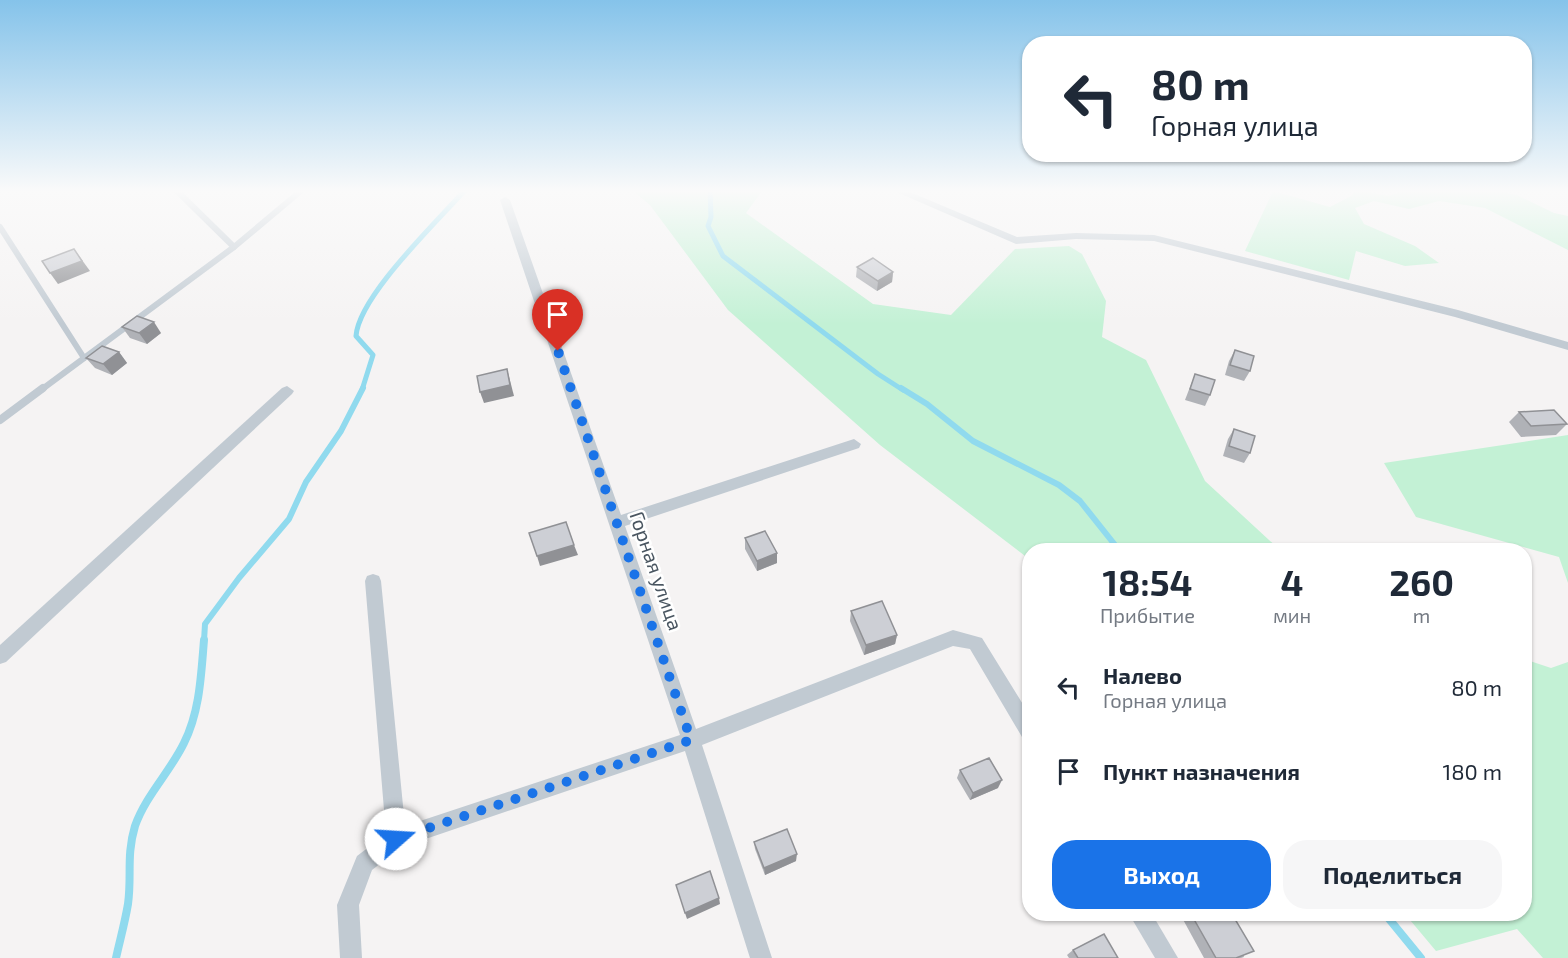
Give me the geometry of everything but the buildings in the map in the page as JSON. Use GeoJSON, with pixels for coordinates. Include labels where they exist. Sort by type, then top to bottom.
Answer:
{"type":"FeatureCollection","features":[{"type":"Feature","properties":{"kind":"street","name":"Горная улица"},"geometry":{"type":"LineString","coordinates":[[517,235],[691,740],[761,958]]}},
{"type":"Feature","properties":{"kind":"street"},"geometry":{"type":"LineString","coordinates":[[1001,235],[1016,241],[1076,236],[1155,238],[1458,314],[1568,346]]}},
{"type":"Feature","properties":{"kind":"street"},"geometry":{"type":"LineString","coordinates":[[0,656],[287,391]]}},
{"type":"Feature","properties":{"kind":"street"},"geometry":{"type":"LineString","coordinates":[[617,523],[854,444]]}},
{"type":"Feature","properties":{"kind":"street"},"geometry":{"type":"LineString","coordinates":[[372,580],[396,839]]}},
{"type":"Feature","properties":{"kind":"street"},"geometry":{"type":"LineString","coordinates":[[351,958],[348,905],[364,863],[396,839],[691,740],[953,638],[976,643],[1022,719]]}},
{"type":"Feature","properties":{"kind":"street"},"geometry":{"type":"LineString","coordinates":[[1144,921],[1167,958]]}},
{"type":"Feature","properties":{"kind":"lane"},"geometry":{"type":"LineString","coordinates":[[5,235],[84,358]]}},
{"type":"Feature","properties":{"kind":"lane"},"geometry":{"type":"LineString","coordinates":[[221,235],[234,247]]}},
{"type":"Feature","properties":{"kind":"lane"},"geometry":{"type":"LineString","coordinates":[[0,420],[249,235]]}},
{"type":"Feature","properties":{"kind":"green space"},"geometry":{"type":"Polygon","coordinates":[[[672,235],[776,235],[873,304],[951,315],[1015,249],[1069,246],[1082,254],[1106,301],[1102,337],[1146,360],[1205,481],[1272,543],[1022,543],[1022,554],[880,445],[728,310],[672,235]]]}},
{"type":"Feature","properties":{"kind":"green space"},"geometry":{"type":"Polygon","coordinates":[[[1253,235],[1389,235],[1415,246],[1439,263],[1405,266],[1356,251],[1349,280],[1245,251],[1253,235]]]}},
{"type":"Feature","properties":{"kind":"green space"},"geometry":{"type":"Polygon","coordinates":[[[1538,235],[1568,235],[1568,250],[1538,235]]]}},
{"type":"Feature","properties":{"kind":"green space"},"geometry":{"type":"Polygon","coordinates":[[[1568,435],[1568,583],[1559,557],[1532,549],[1532,543],[1509,543],[1416,517],[1384,463],[1568,435]]]}},
{"type":"Feature","properties":{"kind":"green space"},"geometry":{"type":"Polygon","coordinates":[[[1532,662],[1551,668],[1568,662],[1568,958],[1543,958],[1517,929],[1436,951],[1411,921],[1532,921],[1532,662]]]}},
{"type":"Feature","properties":{"kind":"waterway"},"geometry":{"type":"LineString","coordinates":[[362,390],[373,355],[356,336],[360,320],[384,281],[424,235]]}},
{"type":"Feature","properties":{"kind":"waterway"},"geometry":{"type":"LineString","coordinates":[[712,235],[723,256],[878,374],[903,390]]}},
{"type":"Feature","properties":{"kind":"waterway"},"geometry":{"type":"LineString","coordinates":[[901,388],[927,404],[973,441],[1059,485],[1080,501],[1113,543]]}},
{"type":"Feature","properties":{"kind":"waterway"},"geometry":{"type":"LineString","coordinates":[[204,641],[205,624],[239,578],[289,519],[306,482],[341,431],[362,390]]}},
{"type":"Feature","properties":{"kind":"waterway"},"geometry":{"type":"LineString","coordinates":[[116,958],[128,904],[130,856],[135,826],[145,804],[178,754],[189,731],[199,693],[204,640]]}},
{"type":"Feature","properties":{"kind":"waterway"},"geometry":{"type":"LineString","coordinates":[[1391,921],[1421,958]]}},
{"type":"Feature","properties":{"kind":"route"},"geometry":{"type":"LineString","coordinates":[[396,839],[691,740],[558,351]]}}]}
